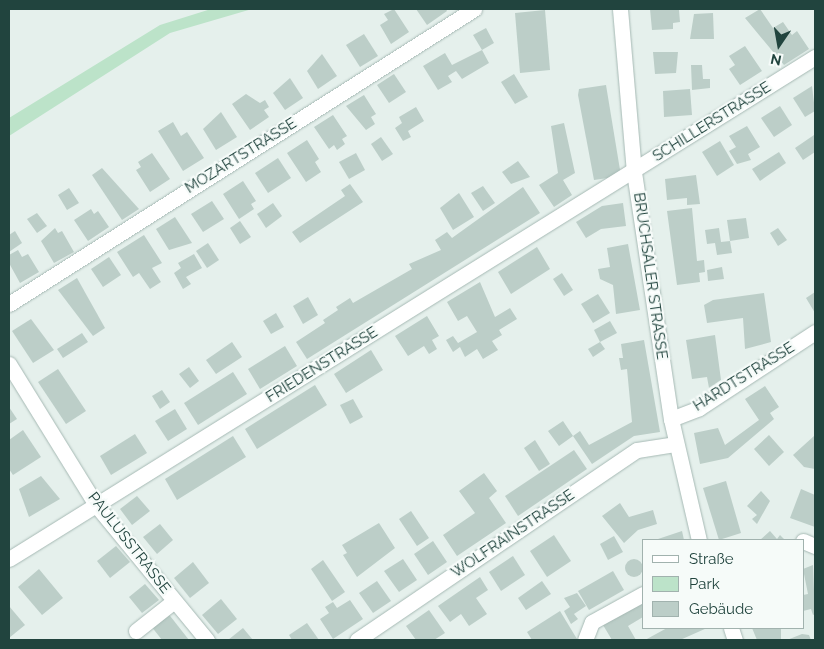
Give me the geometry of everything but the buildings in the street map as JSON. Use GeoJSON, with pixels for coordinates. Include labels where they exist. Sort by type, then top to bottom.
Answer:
{"type":"FeatureCollection","features":[{"type":"Feature","properties":{"kind":"street","name":"MOZARTSTRASSE"},"geometry":{"type":"LineString","coordinates":[[9,304],[474,9]]}},
{"type":"Feature","properties":{"kind":"street","name":"BRUCHSALER STRASSE"},"geometry":{"type":"LineString","coordinates":[[620,9],[634,172],[675,444],[699,539]]}},
{"type":"Feature","properties":{"kind":"street","name":"SCHILLERSTRASSE"},"geometry":{"type":"LineString","coordinates":[[634,172],[815,57]]}},
{"type":"Feature","properties":{"kind":"street","name":"FRIEDENSTRASSE"},"geometry":{"type":"LineString","coordinates":[[9,559],[634,172]]}},
{"type":"Feature","properties":{"kind":"street","name":"HARDTSTRASSE"},"geometry":{"type":"LineString","coordinates":[[671,419],[699,408],[815,332]]}},
{"type":"Feature","properties":{"kind":"street","name":"PAULUSSTRASSE"},"geometry":{"type":"LineString","coordinates":[[9,364],[96,505],[207,640]]}},
{"type":"Feature","properties":{"kind":"street","name":"WOLFRAINSTRASSE"},"geometry":{"type":"LineString","coordinates":[[357,640],[638,450],[675,444]]}},
{"type":"Feature","properties":{"kind":"street"},"geometry":{"type":"LineString","coordinates":[[585,640],[592,622],[642,595]]}},
{"type":"Feature","properties":{"kind":"street"},"geometry":{"type":"LineString","coordinates":[[136,631],[174,601]]}},
{"type":"Feature","properties":{"kind":"green space"},"geometry":{"type":"Polygon","coordinates":[[[211,9],[252,9],[170,33],[9,136],[9,118],[160,25],[211,9]]]}}]}
